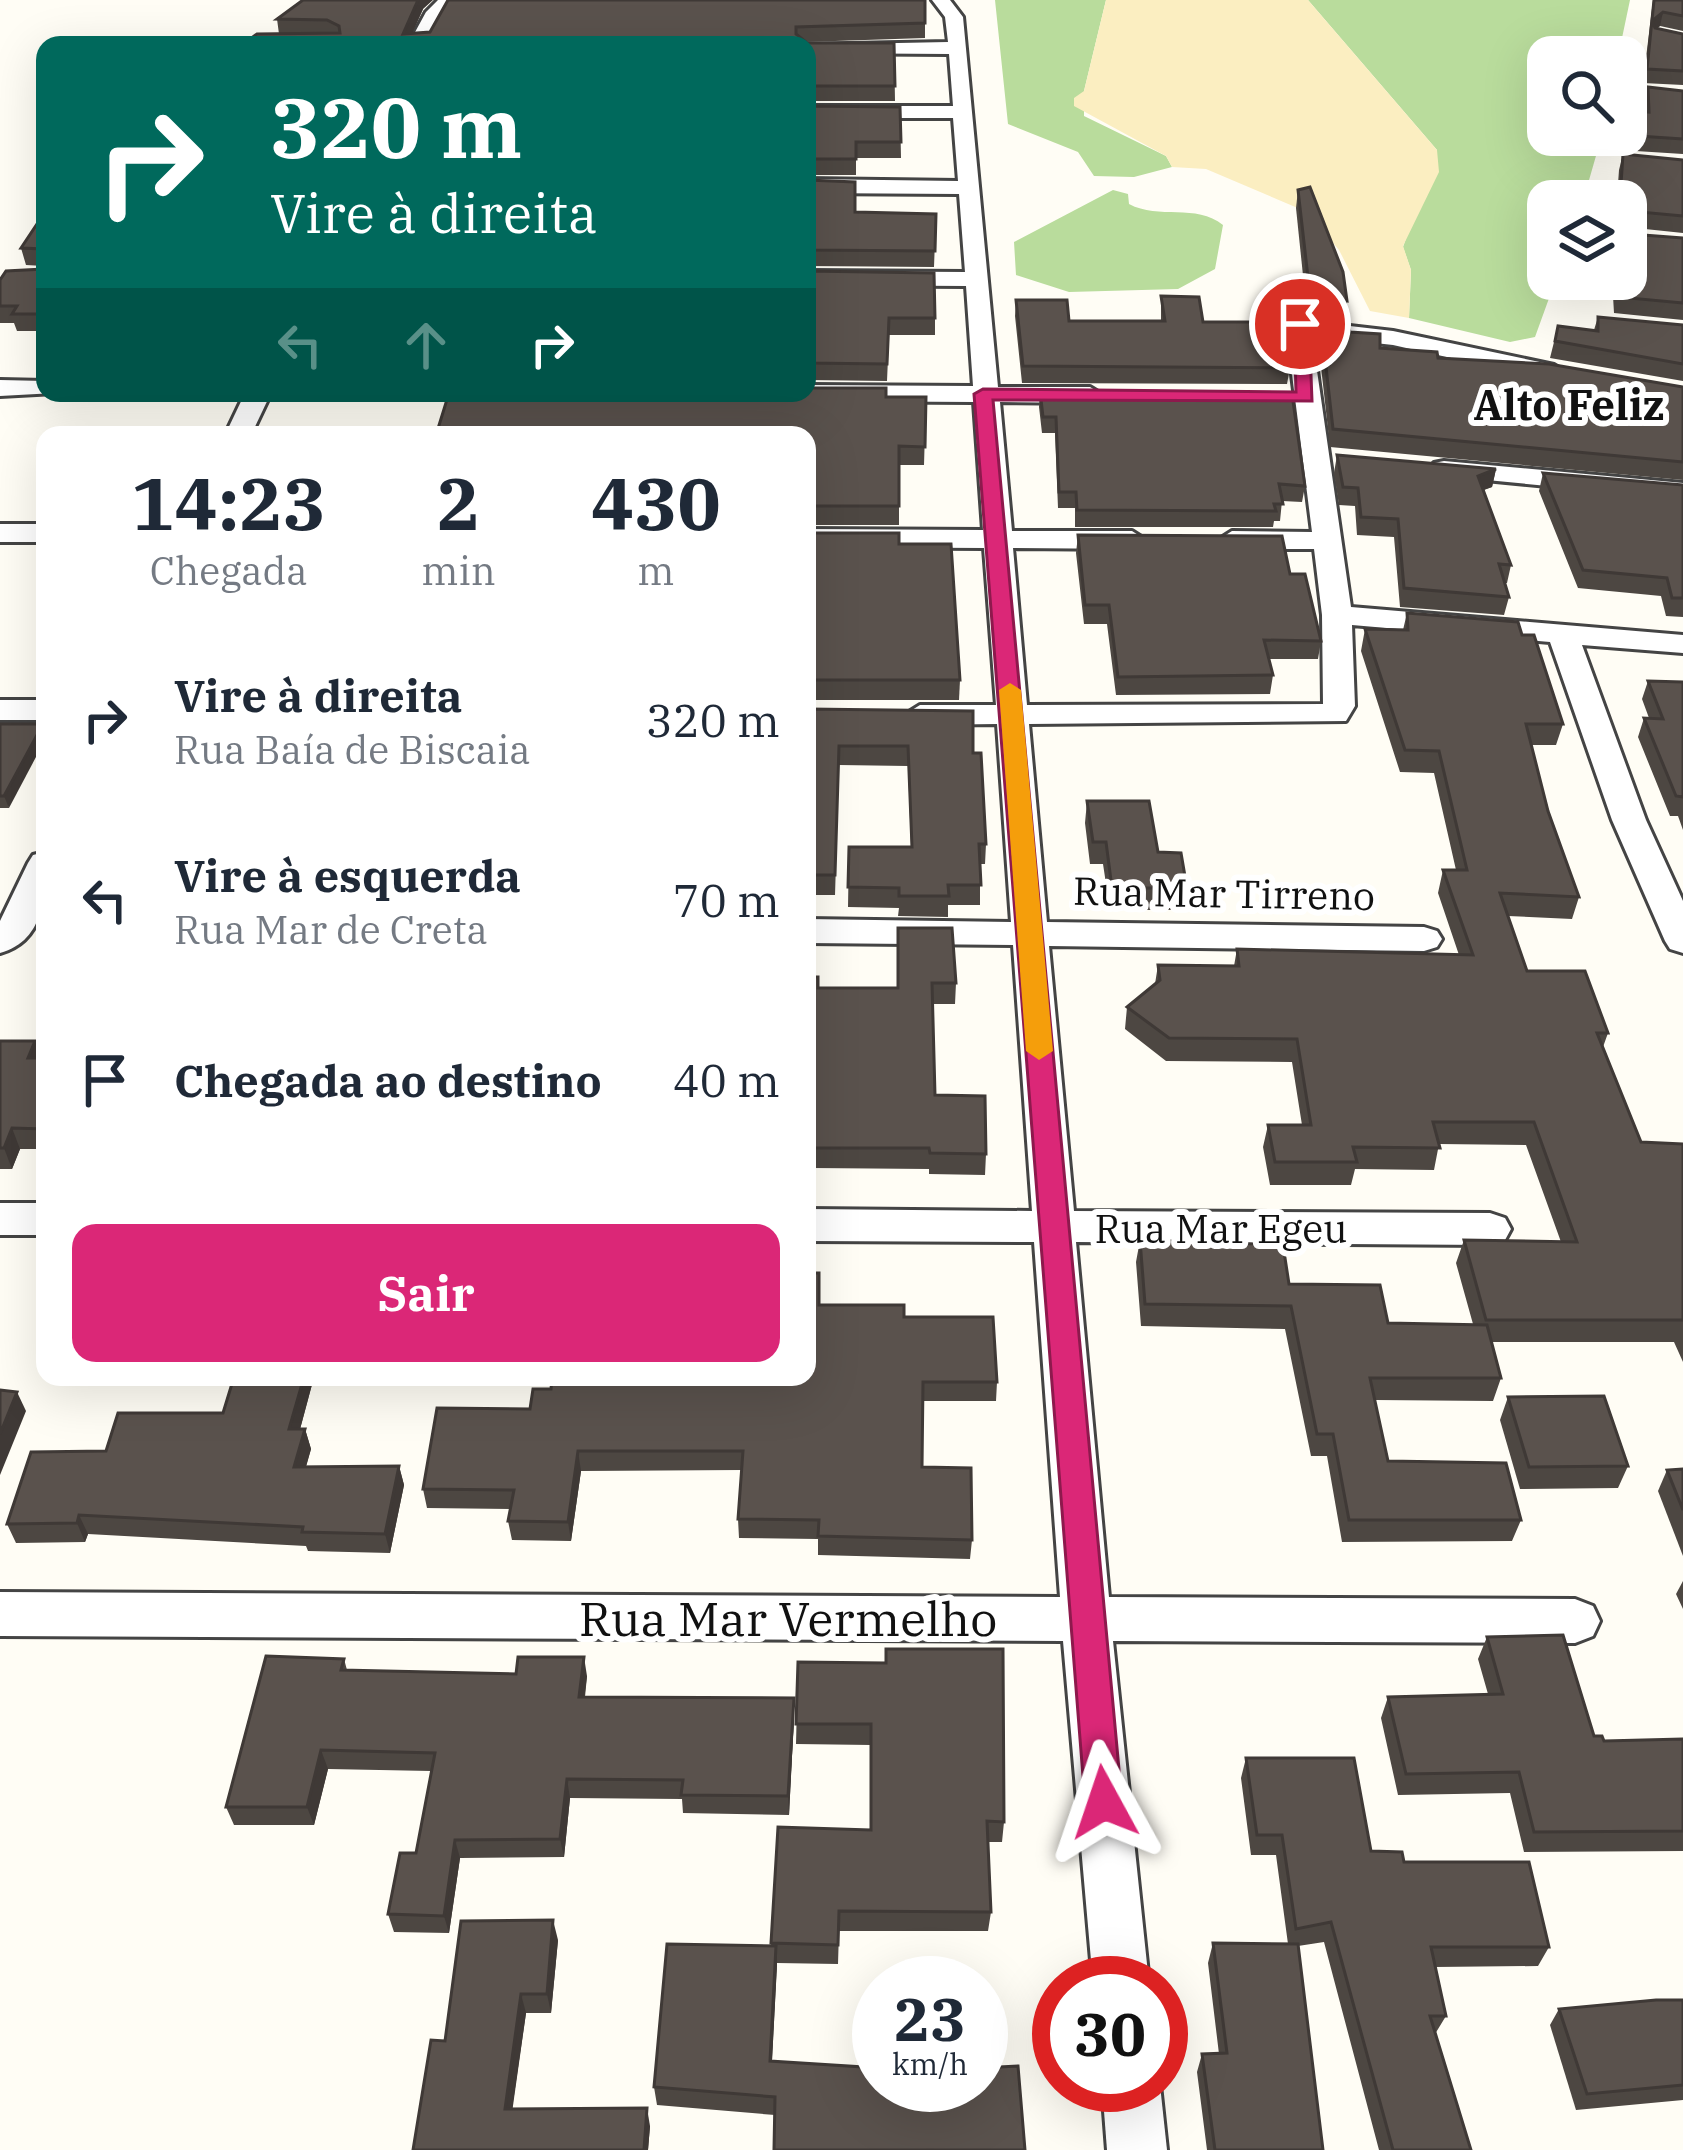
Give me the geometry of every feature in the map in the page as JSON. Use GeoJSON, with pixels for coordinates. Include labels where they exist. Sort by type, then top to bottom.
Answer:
{"type":"FeatureCollection","features":[{"type":"Feature","properties":{"kind":"street"},"geometry":{"type":"LineString","coordinates":[[422,36],[434,12],[449,0]]}},
{"type":"Feature","properties":{"kind":"street"},"geometry":{"type":"LineString","coordinates":[[816,45],[951,22],[963,112],[1086,1620],[1118,1956]]}},
{"type":"Feature","properties":{"kind":"street"},"geometry":{"type":"LineString","coordinates":[[816,112],[963,112]]}},
{"type":"Feature","properties":{"kind":"street"},"geometry":{"type":"LineString","coordinates":[[816,187],[968,188]]}},
{"type":"Feature","properties":{"kind":"street"},"geometry":{"type":"LineString","coordinates":[[816,278],[976,279]]}},
{"type":"Feature","properties":{"kind":"street"},"geometry":{"type":"LineString","coordinates":[[887,715],[1335,714],[1339,706],[1337,615],[1325,459],[1294,397],[1300,324],[1393,338],[1586,379]]}},
{"type":"Feature","properties":{"kind":"street"},"geometry":{"type":"LineString","coordinates":[[0,388],[36,388]]}},
{"type":"Feature","properties":{"kind":"street"},"geometry":{"type":"LineString","coordinates":[[816,393],[1121,395]]}},
{"type":"Feature","properties":{"kind":"street"},"geometry":{"type":"LineString","coordinates":[[1406,466],[1683,491]]}},
{"type":"Feature","properties":{"kind":"street"},"geometry":{"type":"LineString","coordinates":[[0,533],[36,533]]}},
{"type":"Feature","properties":{"kind":"street"},"geometry":{"type":"LineString","coordinates":[[816,538],[1162,540]]}},
{"type":"Feature","properties":{"kind":"street"},"geometry":{"type":"LineString","coordinates":[[1210,540],[1328,541]]}},
{"type":"Feature","properties":{"kind":"street"},"geometry":{"type":"LineString","coordinates":[[1337,615],[1683,644]]}},
{"type":"Feature","properties":{"kind":"street"},"geometry":{"type":"LineString","coordinates":[[1563,634],[1620,798],[1681,935]]}},
{"type":"Feature","properties":{"kind":"street"},"geometry":{"type":"LineString","coordinates":[[0,710],[36,710]]}},
{"type":"Feature","properties":{"kind":"street"},"geometry":{"type":"LineString","coordinates":[[15,930],[36,883]]}},
{"type":"Feature","properties":{"kind":"street","name":"Rua Mar Tirreno"},"geometry":{"type":"LineString","coordinates":[[816,931],[1424,939]]}},
{"type":"Feature","properties":{"kind":"street"},"geometry":{"type":"LineString","coordinates":[[0,1219],[36,1219]]}},
{"type":"Feature","properties":{"kind":"street","name":"Rua Mar Egeu"},"geometry":{"type":"LineString","coordinates":[[816,1225],[1490,1229]]}},
{"type":"Feature","properties":{"kind":"street","name":"Rua Mar Vermelho"},"geometry":{"type":"LineString","coordinates":[[0,1613],[1576,1621]]}},
{"type":"Feature","properties":{"kind":"street"},"geometry":{"type":"LineString","coordinates":[[1133,2112],[1137,2150]]}},
{"type":"Feature","properties":{"kind":"green space"},"geometry":{"type":"Polygon","coordinates":[[[995,0],[1106,0],[1084,91],[1084,116],[1166,156],[1172,167],[1134,177],[1094,176],[1078,152],[1008,124],[995,0]]]}},
{"type":"Feature","properties":{"kind":"green space"},"geometry":{"type":"Polygon","coordinates":[[[1308,0],[1630,0],[1622,36],[1527,36],[1527,156],[1596,156],[1589,180],[1527,180],[1527,300],[1548,300],[1535,337],[1510,342],[1409,318],[1411,270],[1403,247],[1437,150],[1308,0]]]}},
{"type":"Feature","properties":{"kind":"green space"},"geometry":{"type":"Polygon","coordinates":[[[1113,190],[1128,194],[1129,204],[1141,209],[1201,215],[1223,225],[1215,269],[1178,289],[1069,292],[1016,275],[1014,242],[1113,190]]]}},
{"type":"Feature","properties":{"kind":"sand"},"geometry":{"type":"Polygon","coordinates":[[[1106,0],[1308,0],[1437,150],[1439,172],[1403,246],[1411,270],[1409,318],[1370,311],[1339,250],[1307,212],[1206,169],[1172,167],[1166,156],[1074,106],[1074,98],[1084,91],[1106,0]]]}},
{"type":"Feature","properties":{"kind":"building"},"geometry":{"type":"Polygon","coordinates":[[[303,0],[418,0],[403,34],[430,32],[448,0],[925,0],[925,23],[796,27],[798,36],[254,36],[340,33],[339,26],[327,20],[277,19],[303,0]]]}},
{"type":"Feature","properties":{"kind":"building"},"geometry":{"type":"Polygon","coordinates":[[[1654,0],[1683,0],[1683,16],[1663,12],[1652,21],[1655,28],[1683,34],[1683,71],[1647,69],[1654,0]]]}},
{"type":"Feature","properties":{"kind":"building"},"geometry":{"type":"Polygon","coordinates":[[[816,43],[894,43],[895,86],[816,86],[816,43]]]}},
{"type":"Feature","properties":{"kind":"building"},"geometry":{"type":"Polygon","coordinates":[[[1648,87],[1683,91],[1683,139],[1647,137],[1648,87]]]}},
{"type":"Feature","properties":{"kind":"building"},"geometry":{"type":"Polygon","coordinates":[[[816,106],[900,107],[901,142],[856,142],[856,159],[816,159],[816,106]]]}},
{"type":"Feature","properties":{"kind":"building"},"geometry":{"type":"Polygon","coordinates":[[[1623,156],[1683,160],[1683,216],[1647,213],[1647,180],[1621,180],[1623,156]]]}},
{"type":"Feature","properties":{"kind":"building"},"geometry":{"type":"Polygon","coordinates":[[[816,180],[855,182],[855,212],[936,214],[935,251],[816,250],[816,180]]]}},
{"type":"Feature","properties":{"kind":"building"},"geometry":{"type":"Polygon","coordinates":[[[1310,187],[1343,272],[1347,301],[1310,295],[1298,190],[1310,187]]]}},
{"type":"Feature","properties":{"kind":"building"},"geometry":{"type":"Polygon","coordinates":[[[36,226],[36,249],[21,248],[36,226]]]}},
{"type":"Feature","properties":{"kind":"building"},"geometry":{"type":"Polygon","coordinates":[[[1647,235],[1683,238],[1683,303],[1647,300],[1647,235]]]}},
{"type":"Feature","properties":{"kind":"building"},"geometry":{"type":"Polygon","coordinates":[[[36,269],[36,314],[12,314],[17,306],[0,306],[0,280],[6,271],[36,269]]]}},
{"type":"Feature","properties":{"kind":"building"},"geometry":{"type":"Polygon","coordinates":[[[816,271],[934,273],[935,318],[889,318],[887,364],[816,363],[816,271]]]}},
{"type":"Feature","properties":{"kind":"building"},"geometry":{"type":"Polygon","coordinates":[[[1161,296],[1199,297],[1203,322],[1287,322],[1290,368],[1023,366],[1016,300],[1067,300],[1069,321],[1165,321],[1161,296]]]}},
{"type":"Feature","properties":{"kind":"building"},"geometry":{"type":"Polygon","coordinates":[[[1598,317],[1683,325],[1683,364],[1555,341],[1558,326],[1598,331],[1598,317]]]}},
{"type":"Feature","properties":{"kind":"building"},"geometry":{"type":"Polygon","coordinates":[[[1321,323],[1380,334],[1380,348],[1437,352],[1438,358],[1549,364],[1683,387],[1683,462],[1333,429],[1321,323]]]}},
{"type":"Feature","properties":{"kind":"building"},"geometry":{"type":"Polygon","coordinates":[[[816,388],[886,388],[886,397],[926,397],[925,447],[899,446],[899,506],[816,506],[816,426],[439,426],[446,402],[816,402],[816,388]]]}},
{"type":"Feature","properties":{"kind":"building"},"geometry":{"type":"Polygon","coordinates":[[[1040,391],[1292,394],[1305,486],[1279,484],[1283,504],[1274,504],[1276,511],[1077,510],[1076,492],[1059,492],[1056,417],[1043,417],[1040,391]]]}},
{"type":"Feature","properties":{"kind":"building"},"geometry":{"type":"Polygon","coordinates":[[[1337,455],[1496,469],[1478,476],[1511,565],[1499,564],[1509,597],[1404,588],[1398,519],[1361,517],[1358,488],[1343,487],[1337,455]]]}},
{"type":"Feature","properties":{"kind":"building"},"geometry":{"type":"Polygon","coordinates":[[[1543,473],[1683,485],[1683,598],[1672,598],[1667,578],[1583,570],[1543,473]]]}},
{"type":"Feature","properties":{"kind":"building"},"geometry":{"type":"Polygon","coordinates":[[[816,533],[899,533],[899,544],[951,544],[960,680],[816,680],[816,533]]]}},
{"type":"Feature","properties":{"kind":"building"},"geometry":{"type":"Polygon","coordinates":[[[1078,535],[1282,536],[1290,574],[1305,574],[1321,641],[1264,640],[1273,675],[1118,677],[1109,605],[1085,605],[1078,535]]]}},
{"type":"Feature","properties":{"kind":"building"},"geometry":{"type":"Polygon","coordinates":[[[1407,613],[1518,622],[1522,635],[1534,635],[1563,724],[1526,724],[1548,811],[1579,897],[1500,893],[1527,971],[1585,971],[1608,1033],[1597,1033],[1641,1142],[1683,1144],[1683,1320],[1486,1320],[1464,1240],[1577,1242],[1534,1122],[1433,1122],[1440,1148],[1353,1147],[1357,1162],[1275,1162],[1268,1125],[1311,1125],[1297,1039],[1169,1038],[1127,1007],[1160,980],[1158,965],[1239,966],[1237,949],[1473,955],[1443,870],[1467,870],[1439,751],[1405,750],[1365,629],[1408,630],[1407,613]]]}},
{"type":"Feature","properties":{"kind":"building"},"geometry":{"type":"Polygon","coordinates":[[[1648,681],[1683,682],[1683,797],[1676,796],[1644,718],[1663,719],[1648,681]]]}},
{"type":"Feature","properties":{"kind":"building"},"geometry":{"type":"Polygon","coordinates":[[[816,709],[973,711],[973,753],[981,753],[986,844],[979,844],[981,885],[948,885],[949,896],[899,896],[899,888],[848,887],[849,847],[912,847],[908,746],[839,746],[835,875],[816,875],[816,709]]]}},
{"type":"Feature","properties":{"kind":"building"},"geometry":{"type":"Polygon","coordinates":[[[0,724],[36,724],[36,737],[0,796],[0,724]]]}},
{"type":"Feature","properties":{"kind":"building"},"geometry":{"type":"Polygon","coordinates":[[[1087,801],[1149,801],[1158,852],[1181,853],[1187,888],[1112,888],[1106,842],[1093,842],[1087,801]]]}},
{"type":"Feature","properties":{"kind":"building"},"geometry":{"type":"Polygon","coordinates":[[[898,928],[952,928],[956,983],[932,983],[935,1095],[985,1096],[986,1154],[930,1153],[929,1148],[816,1148],[816,977],[818,988],[898,988],[898,928]]]}},
{"type":"Feature","properties":{"kind":"building"},"geometry":{"type":"Polygon","coordinates":[[[0,1041],[35,1041],[28,1058],[36,1058],[36,1129],[12,1128],[0,1148],[0,1041]]]}},
{"type":"Feature","properties":{"kind":"building"},"geometry":{"type":"Polygon","coordinates":[[[1140,1240],[1283,1245],[1289,1284],[1380,1285],[1388,1323],[1487,1325],[1501,1378],[1370,1378],[1388,1461],[1506,1463],[1521,1520],[1349,1520],[1333,1434],[1317,1434],[1291,1306],[1145,1304],[1140,1240]]]}},
{"type":"Feature","properties":{"kind":"building"},"geometry":{"type":"Polygon","coordinates":[[[816,1273],[819,1305],[904,1305],[904,1317],[993,1317],[997,1382],[923,1382],[922,1467],[971,1468],[972,1540],[818,1536],[819,1520],[738,1519],[743,1451],[578,1451],[568,1522],[508,1521],[514,1490],[423,1489],[437,1408],[530,1409],[533,1389],[816,1386],[816,1273]]]}},
{"type":"Feature","properties":{"kind":"building"},"geometry":{"type":"Polygon","coordinates":[[[231,1386],[301,1386],[289,1429],[305,1429],[294,1467],[399,1466],[385,1534],[79,1515],[77,1523],[7,1524],[31,1452],[106,1451],[118,1413],[223,1413],[231,1386]]]}},
{"type":"Feature","properties":{"kind":"building"},"geometry":{"type":"Polygon","coordinates":[[[0,1390],[17,1392],[0,1434],[0,1390]]]}},
{"type":"Feature","properties":{"kind":"building"},"geometry":{"type":"Polygon","coordinates":[[[1604,1396],[1628,1466],[1529,1467],[1508,1397],[1604,1396]]]}},
{"type":"Feature","properties":{"kind":"building"},"geometry":{"type":"Polygon","coordinates":[[[1683,1469],[1683,1510],[1667,1470],[1683,1469]]]}},
{"type":"Feature","properties":{"kind":"building"},"geometry":{"type":"Polygon","coordinates":[[[1563,1635],[1594,1736],[1604,1741],[1683,1739],[1683,1831],[1534,1832],[1519,1772],[1406,1774],[1388,1697],[1503,1694],[1487,1637],[1563,1635]]]}},
{"type":"Feature","properties":{"kind":"building"},"geometry":{"type":"Polygon","coordinates":[[[886,1649],[1003,1649],[1004,1822],[987,1821],[991,1912],[839,1911],[838,1945],[771,1943],[778,1827],[871,1830],[871,1724],[796,1724],[798,1662],[886,1663],[886,1649]]]}},
{"type":"Feature","properties":{"kind":"building"},"geometry":{"type":"Polygon","coordinates":[[[266,1656],[344,1659],[341,1670],[516,1674],[518,1657],[584,1657],[579,1697],[794,1698],[788,1796],[681,1795],[683,1780],[567,1779],[560,1839],[455,1840],[444,1916],[388,1914],[400,1853],[416,1853],[435,1753],[321,1750],[307,1807],[226,1807],[266,1656]]]}},
{"type":"Feature","properties":{"kind":"building"},"geometry":{"type":"Polygon","coordinates":[[[1246,1758],[1354,1758],[1371,1851],[1402,1852],[1404,1862],[1529,1862],[1549,1947],[1431,1947],[1446,2016],[1430,2016],[1471,2150],[1393,2150],[1331,1922],[1296,1929],[1282,1835],[1257,1835],[1246,1758]]]}},
{"type":"Feature","properties":{"kind":"building"},"geometry":{"type":"Polygon","coordinates":[[[553,1920],[547,1994],[521,1994],[505,2109],[647,2108],[644,2150],[413,2150],[431,2040],[445,2041],[461,1921],[553,1920]]]}},
{"type":"Feature","properties":{"kind":"building"},"geometry":{"type":"Polygon","coordinates":[[[1213,1943],[1298,1944],[1323,2150],[1215,2150],[1202,2054],[1227,2053],[1213,1943]]]}},
{"type":"Feature","properties":{"kind":"building"},"geometry":{"type":"Polygon","coordinates":[[[667,1944],[776,1946],[770,2061],[852,2066],[852,2112],[1008,2112],[1008,2067],[1018,2066],[1025,2150],[774,2150],[775,2097],[654,2087],[667,1944]]]}},
{"type":"Feature","properties":{"kind":"building"},"geometry":{"type":"Polygon","coordinates":[[[1683,2000],[1683,2085],[1587,2094],[1559,2009],[1683,2000]]]}},
{"type":"Feature","properties":{"kind":"slow traffic"},"geometry":{"type":"LineString","coordinates":[[1010,690],[1039,1051]]}},
{"type":"Feature","properties":{"kind":"district","name":"Alto Feliz"},"geometry":{"type":"Point","coordinates":[1569,404]}},
{"type":"Feature","properties":{"kind":"route"},"geometry":{"type":"LineString","coordinates":[[1104,1802],[983,394],[1305,397],[1300,324]]}}]}
